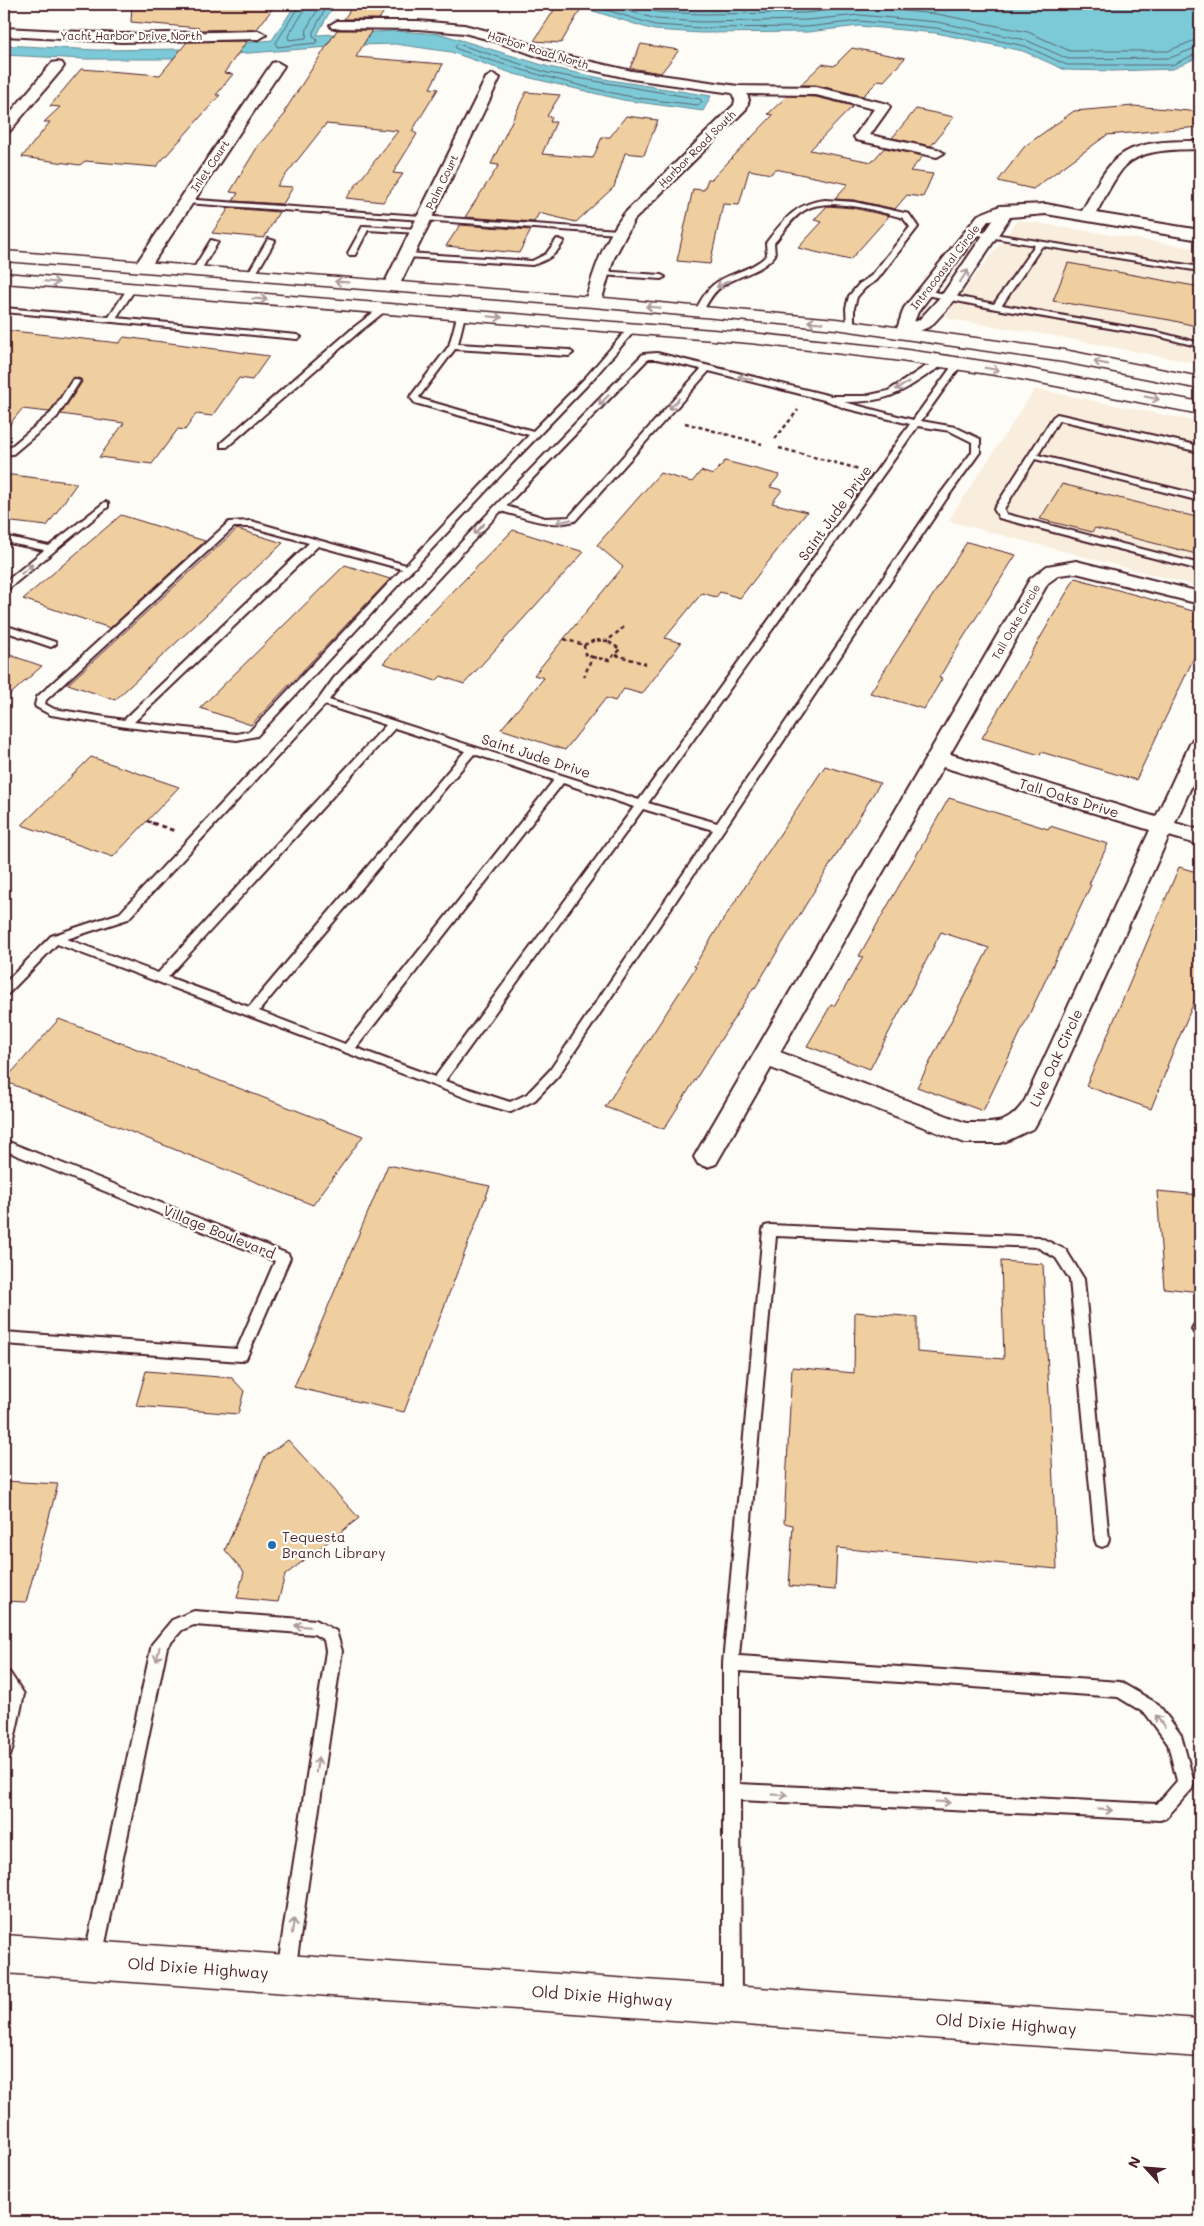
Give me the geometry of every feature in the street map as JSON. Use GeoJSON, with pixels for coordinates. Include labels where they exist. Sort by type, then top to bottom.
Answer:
{"type":"FeatureCollection","features":[{"type":"Feature","properties":{"kind":"main road"},"geometry":{"type":"LineString","coordinates":[[4,256],[594,302],[851,326],[1002,346],[1200,383]]}},
{"type":"Feature","properties":{"kind":"main road"},"geometry":{"type":"LineString","coordinates":[[4,278],[633,328],[838,347],[1088,385],[1200,408]]}},
{"type":"Feature","properties":{"kind":"main road"},"geometry":{"type":"LineString","coordinates":[[307,302],[357,296],[391,286]]}},
{"type":"Feature","properties":{"kind":"main road"},"geometry":{"type":"LineString","coordinates":[[385,308],[419,299],[460,292]]}},
{"type":"Feature","properties":{"kind":"main road"},"geometry":{"type":"LineString","coordinates":[[838,347],[888,342],[898,338],[904,332]]}},
{"type":"Feature","properties":{"kind":"main road"},"geometry":{"type":"LineString","coordinates":[[951,363],[955,355],[1002,346]]}},
{"type":"Feature","properties":{"kind":"main road","name":"Old Dixie Highway"},"geometry":{"type":"LineString","coordinates":[[4,1954],[1200,2038]]}},
{"type":"Feature","properties":{"kind":"street","name":"Harbor Road North"},"geometry":{"type":"LineString","coordinates":[[337,25],[418,25],[464,29],[503,38],[554,56],[590,66],[641,76],[738,90]]}},
{"type":"Feature","properties":{"kind":"street","name":"Yacht Harbor Drive North"},"geometry":{"type":"LineString","coordinates":[[4,32],[122,38],[259,35]]}},
{"type":"Feature","properties":{"kind":"street"},"geometry":{"type":"LineString","coordinates":[[4,129],[57,66]]}},
{"type":"Feature","properties":{"kind":"street","name":"Inlet Court"},"geometry":{"type":"LineString","coordinates":[[142,267],[277,66]]}},
{"type":"Feature","properties":{"kind":"street","name":"Palm Court"},"geometry":{"type":"LineString","coordinates":[[391,286],[493,78]]}},
{"type":"Feature","properties":{"kind":"street","name":"Harbor Road South"},"geometry":{"type":"LineString","coordinates":[[594,302],[602,264],[618,232],[629,217],[741,106],[742,100],[738,90],[816,91],[883,107],[861,137],[937,154]]}},
{"type":"Feature","properties":{"kind":"street"},"geometry":{"type":"LineString","coordinates":[[1087,215],[1121,162],[1132,155],[1161,147],[1200,145]]}},
{"type":"Feature","properties":{"kind":"street","name":"Intracoastal Circle"},"geometry":{"type":"LineString","coordinates":[[1018,211],[1006,214],[948,298],[925,323],[904,332],[910,311],[983,218],[1000,211],[1046,209],[1200,235]]}},
{"type":"Feature","properties":{"kind":"street","name":"Tall Oaks Circle"},"geometry":{"type":"LineString","coordinates":[[938,758],[1040,579],[1054,570],[1076,567],[1200,598]]}},
{"type":"Feature","properties":{"kind":"street"},"geometry":{"type":"LineString","coordinates":[[1163,827],[1200,744]]}},
{"type":"Feature","properties":{"kind":"street"},"geometry":{"type":"LineString","coordinates":[[708,1157],[938,758]]}},
{"type":"Feature","properties":{"kind":"street","name":"Tall Oaks Drive"},"geometry":{"type":"LineString","coordinates":[[938,758],[1200,838]]}},
{"type":"Feature","properties":{"kind":"street","name":"Live Oak Circle"},"geometry":{"type":"LineString","coordinates":[[767,1057],[965,1132],[1000,1132],[1025,1121],[1036,1103],[1163,827]]}},
{"type":"Feature","properties":{"kind":"lane"},"geometry":{"type":"LineString","coordinates":[[186,201],[618,232]]}},
{"type":"Feature","properties":{"kind":"lane"},"geometry":{"type":"LineString","coordinates":[[699,311],[708,295],[718,286],[765,263],[771,255],[770,244],[803,207],[812,202],[832,201],[906,216],[914,227],[874,278],[862,286],[854,296],[850,308],[851,326]]}},
{"type":"Feature","properties":{"kind":"lane"},"geometry":{"type":"LineString","coordinates":[[352,253],[366,228],[418,231]]}},
{"type":"Feature","properties":{"kind":"lane"},"geometry":{"type":"LineString","coordinates":[[972,232],[1200,269]]}},
{"type":"Feature","properties":{"kind":"lane"},"geometry":{"type":"LineString","coordinates":[[252,276],[271,241]]}},
{"type":"Feature","properties":{"kind":"lane"},"geometry":{"type":"LineString","coordinates":[[407,255],[532,263],[543,260],[554,253],[560,241]]}},
{"type":"Feature","properties":{"kind":"lane"},"geometry":{"type":"LineString","coordinates":[[196,271],[214,242]]}},
{"type":"Feature","properties":{"kind":"lane"},"geometry":{"type":"LineString","coordinates":[[996,307],[1039,244]]}},
{"type":"Feature","properties":{"kind":"lane"},"geometry":{"type":"LineString","coordinates":[[601,273],[661,277]]}},
{"type":"Feature","properties":{"kind":"lane"},"geometry":{"type":"LineString","coordinates":[[111,320],[132,288]]}},
{"type":"Feature","properties":{"kind":"lane"},"geometry":{"type":"LineString","coordinates":[[925,292],[996,307],[1157,334],[1200,345]]}},
{"type":"Feature","properties":{"kind":"lane"},"geometry":{"type":"LineString","coordinates":[[224,445],[356,330],[385,308]]}},
{"type":"Feature","properties":{"kind":"lane"},"geometry":{"type":"LineString","coordinates":[[4,310],[297,336]]}},
{"type":"Feature","properties":{"kind":"lane"},"geometry":{"type":"LineString","coordinates":[[461,315],[453,346],[414,397],[418,401],[534,434]]}},
{"type":"Feature","properties":{"kind":"lane"},"geometry":{"type":"LineString","coordinates":[[408,568],[251,524],[232,524],[41,699],[40,705],[51,712],[126,724],[237,737],[253,734],[615,350],[633,328]]}},
{"type":"Feature","properties":{"kind":"lane"},"geometry":{"type":"LineString","coordinates":[[453,346],[569,354]]}},
{"type":"Feature","properties":{"kind":"lane"},"geometry":{"type":"LineString","coordinates":[[4,991],[55,939],[124,916],[323,702],[338,680],[499,507],[646,356],[657,356],[707,368],[831,399],[848,406],[952,430],[977,441],[976,452],[938,505],[554,1073],[531,1097],[511,1107],[484,1100],[55,939]]}},
{"type":"Feature","properties":{"kind":"lane"},"geometry":{"type":"LineString","coordinates":[[831,399],[866,399],[891,393],[909,383],[926,370],[951,363]]}},
{"type":"Feature","properties":{"kind":"lane","name":"Saint Jude Drive"},"geometry":{"type":"LineString","coordinates":[[323,702],[641,805],[916,423],[951,363]]}},
{"type":"Feature","properties":{"kind":"lane"},"geometry":{"type":"LineString","coordinates":[[499,507],[550,522],[563,523],[572,519],[707,368]]}},
{"type":"Feature","properties":{"kind":"lane"},"geometry":{"type":"LineString","coordinates":[[4,452],[10,452],[54,415],[76,381]]}},
{"type":"Feature","properties":{"kind":"lane"},"geometry":{"type":"LineString","coordinates":[[1200,450],[1057,417],[999,508],[1002,516],[1200,567]]}},
{"type":"Feature","properties":{"kind":"lane"},"geometry":{"type":"LineString","coordinates":[[1032,456],[1200,498]]}},
{"type":"Feature","properties":{"kind":"lane"},"geometry":{"type":"LineString","coordinates":[[4,588],[105,504]]}},
{"type":"Feature","properties":{"kind":"lane"},"geometry":{"type":"LineString","coordinates":[[4,539],[50,549]]}},
{"type":"Feature","properties":{"kind":"lane"},"geometry":{"type":"LineString","coordinates":[[126,724],[316,542]]}},
{"type":"Feature","properties":{"kind":"lane"},"geometry":{"type":"LineString","coordinates":[[4,628],[51,644]]}},
{"type":"Feature","properties":{"kind":"lane"},"geometry":{"type":"LineString","coordinates":[[160,978],[393,724]]}},
{"type":"Feature","properties":{"kind":"lane"},"geometry":{"type":"LineString","coordinates":[[251,1013],[471,750]]}},
{"type":"Feature","properties":{"kind":"lane"},"geometry":{"type":"LineString","coordinates":[[348,1049],[561,779]]}},
{"type":"Feature","properties":{"kind":"lane"},"geometry":{"type":"LineString","coordinates":[[437,1083],[641,805],[720,828]]}},
{"type":"Feature","properties":{"kind":"lane","name":"Village Boulevard"},"geometry":{"type":"LineString","coordinates":[[4,1145],[283,1258],[241,1356],[4,1338]]}},
{"type":"Feature","properties":{"kind":"lane"},"geometry":{"type":"LineString","coordinates":[[732,2005],[732,1663],[770,1230],[1039,1242],[1061,1254],[1076,1279],[1102,1540]]}},
{"type":"Feature","properties":{"kind":"lane"},"geometry":{"type":"LineString","coordinates":[[92,1960],[160,1644],[177,1625],[194,1618],[316,1628],[331,1636],[334,1651],[286,1974]]}},
{"type":"Feature","properties":{"kind":"lane"},"geometry":{"type":"LineString","coordinates":[[732,1663],[1120,1690],[1152,1709],[1175,1740],[1186,1783],[1160,1812],[732,1792]]}},
{"type":"Feature","properties":{"kind":"lane"},"geometry":{"type":"LineString","coordinates":[[4,1678],[16,1694],[4,1750]]}},
{"type":"Feature","properties":{"kind":"path"},"geometry":{"type":"LineString","coordinates":[[775,439],[811,394]]}},
{"type":"Feature","properties":{"kind":"path"},"geometry":{"type":"LineString","coordinates":[[663,418],[762,444]]}},
{"type":"Feature","properties":{"kind":"path"},"geometry":{"type":"LineString","coordinates":[[779,448],[880,474]]}},
{"type":"Feature","properties":{"kind":"path"},"geometry":{"type":"LineString","coordinates":[[607,641],[624,627]]}},
{"type":"Feature","properties":{"kind":"path"},"geometry":{"type":"LineString","coordinates":[[564,639],[584,645],[596,640],[607,641],[620,649],[609,660],[586,654],[584,645]]}},
{"type":"Feature","properties":{"kind":"path"},"geometry":{"type":"LineString","coordinates":[[616,655],[646,664]]}},
{"type":"Feature","properties":{"kind":"path"},"geometry":{"type":"LineString","coordinates":[[584,677],[592,657]]}},
{"type":"Feature","properties":{"kind":"path"},"geometry":{"type":"LineString","coordinates":[[147,821],[196,838]]}},
{"type":"Feature","properties":{"kind":"shaded area"},"geometry":{"type":"Polygon","coordinates":[[[1018,220],[1200,249],[1200,364],[1055,336],[949,319],[946,314],[1018,220]]]}},
{"type":"Feature","properties":{"kind":"shaded area"},"geometry":{"type":"Polygon","coordinates":[[[1035,389],[1200,422],[1200,587],[948,521],[1035,389]]]}},
{"type":"Feature","properties":{"kind":"water"},"geometry":{"type":"Polygon","coordinates":[[[296,4],[334,4],[317,35],[395,31],[441,34],[549,67],[610,80],[711,96],[703,111],[623,100],[514,74],[451,52],[395,44],[356,45],[169,59],[85,59],[4,55],[4,45],[97,50],[183,49],[272,40],[296,4]]]}},
{"type":"Feature","properties":{"kind":"water"},"geometry":{"type":"Polygon","coordinates":[[[571,4],[1200,4],[1200,56],[1173,69],[1065,70],[1023,51],[936,33],[859,26],[808,32],[701,33],[654,30],[571,4]]]}},
{"type":"Feature","properties":{"kind":"building"},"geometry":{"type":"Polygon","coordinates":[[[132,4],[276,4],[257,29],[197,30],[199,28],[131,22],[132,4]]]}},
{"type":"Feature","properties":{"kind":"building"},"geometry":{"type":"Polygon","coordinates":[[[354,4],[389,4],[379,19],[344,19],[354,4]]]}},
{"type":"Feature","properties":{"kind":"building"},"geometry":{"type":"Polygon","coordinates":[[[558,4],[584,4],[561,43],[534,41],[558,4]]]}},
{"type":"Feature","properties":{"kind":"building"},"geometry":{"type":"Polygon","coordinates":[[[337,30],[372,30],[356,57],[443,64],[430,88],[438,89],[412,131],[417,134],[393,173],[403,174],[383,202],[346,198],[398,131],[326,124],[277,186],[293,187],[283,204],[233,201],[238,193],[230,192],[258,146],[286,113],[284,112],[337,30]]]}},
{"type":"Feature","properties":{"kind":"building"},"geometry":{"type":"Polygon","coordinates":[[[247,41],[224,73],[233,74],[216,95],[220,95],[156,167],[85,161],[80,165],[22,157],[50,122],[44,122],[60,107],[50,106],[81,69],[160,75],[187,42],[247,41]]]}},
{"type":"Feature","properties":{"kind":"building"},"geometry":{"type":"Polygon","coordinates":[[[641,44],[679,50],[661,73],[630,68],[641,44]]]}},
{"type":"Feature","properties":{"kind":"building"},"geometry":{"type":"Polygon","coordinates":[[[852,48],[905,58],[884,81],[879,80],[863,96],[816,85],[800,85],[822,64],[834,66],[852,48]]]}},
{"type":"Feature","properties":{"kind":"building"},"geometry":{"type":"Polygon","coordinates":[[[526,92],[560,95],[547,116],[552,117],[550,122],[556,122],[542,154],[593,158],[602,137],[610,137],[626,116],[658,120],[644,155],[625,153],[614,187],[576,222],[539,213],[534,222],[465,217],[499,165],[491,164],[526,92]]]}},
{"type":"Feature","properties":{"kind":"building"},"geometry":{"type":"Polygon","coordinates":[[[787,96],[816,97],[853,106],[810,150],[872,162],[884,148],[923,156],[910,171],[933,174],[923,197],[907,195],[895,209],[854,200],[834,199],[848,184],[775,169],[771,174],[749,170],[739,205],[723,204],[710,264],[677,261],[693,189],[704,190],[708,179],[712,179],[773,115],[768,114],[787,96]]]}},
{"type":"Feature","properties":{"kind":"building"},"geometry":{"type":"Polygon","coordinates":[[[1134,106],[1200,112],[1200,127],[1107,135],[1033,189],[998,181],[1025,146],[1074,111],[1134,106]]]}},
{"type":"Feature","properties":{"kind":"building"},"geometry":{"type":"Polygon","coordinates":[[[916,109],[954,117],[931,146],[892,138],[916,109]]]}},
{"type":"Feature","properties":{"kind":"building"},"geometry":{"type":"Polygon","coordinates":[[[827,206],[853,208],[889,216],[850,260],[798,248],[822,222],[814,220],[827,206]]]}},
{"type":"Feature","properties":{"kind":"building"},"geometry":{"type":"Polygon","coordinates":[[[229,208],[279,212],[264,238],[212,233],[229,208]]]}},
{"type":"Feature","properties":{"kind":"building"},"geometry":{"type":"Polygon","coordinates":[[[460,225],[531,230],[519,253],[446,246],[460,225]]]}},
{"type":"Feature","properties":{"kind":"building"},"geometry":{"type":"Polygon","coordinates":[[[1068,263],[1200,287],[1200,327],[1170,320],[1053,301],[1068,263]]]}},
{"type":"Feature","properties":{"kind":"building"},"geometry":{"type":"Polygon","coordinates":[[[4,330],[119,343],[124,337],[269,356],[252,380],[239,378],[212,416],[196,414],[185,430],[178,429],[152,464],[99,457],[124,423],[61,414],[82,382],[81,379],[74,377],[49,412],[22,409],[4,431],[4,330]]]}},
{"type":"Feature","properties":{"kind":"building"},"geometry":{"type":"Polygon","coordinates":[[[725,461],[780,475],[770,487],[782,490],[772,503],[807,512],[740,598],[720,592],[716,597],[702,593],[665,638],[681,643],[642,694],[624,689],[615,701],[606,698],[565,750],[501,729],[544,678],[534,675],[623,567],[597,545],[660,473],[692,482],[701,471],[713,475],[725,461]]]}},
{"type":"Feature","properties":{"kind":"building"},"geometry":{"type":"Polygon","coordinates":[[[4,474],[77,483],[47,526],[4,521],[4,474]]]}},
{"type":"Feature","properties":{"kind":"building"},"geometry":{"type":"Polygon","coordinates":[[[1062,484],[1200,518],[1200,555],[1095,528],[1092,532],[1040,519],[1062,484]]]}},
{"type":"Feature","properties":{"kind":"building"},"geometry":{"type":"Polygon","coordinates":[[[121,515],[205,541],[110,628],[23,599],[121,515]]]}},
{"type":"Feature","properties":{"kind":"building"},"geometry":{"type":"Polygon","coordinates":[[[237,529],[283,543],[115,700],[68,684],[237,529]]]}},
{"type":"Feature","properties":{"kind":"building"},"geometry":{"type":"Polygon","coordinates":[[[513,530],[584,552],[464,684],[441,676],[436,681],[383,663],[513,530]]]}},
{"type":"Feature","properties":{"kind":"building"},"geometry":{"type":"Polygon","coordinates":[[[967,542],[1016,555],[958,646],[939,678],[942,679],[924,709],[870,693],[967,542]]]}},
{"type":"Feature","properties":{"kind":"building"},"geometry":{"type":"Polygon","coordinates":[[[345,565],[390,579],[251,725],[200,708],[345,565]]]}},
{"type":"Feature","properties":{"kind":"building"},"geometry":{"type":"Polygon","coordinates":[[[1075,578],[1200,613],[1200,645],[1136,780],[1041,752],[1040,755],[982,738],[1075,578]]]}},
{"type":"Feature","properties":{"kind":"building"},"geometry":{"type":"Polygon","coordinates":[[[4,653],[42,666],[4,700],[4,653]]]}},
{"type":"Feature","properties":{"kind":"building"},"geometry":{"type":"Polygon","coordinates":[[[91,757],[179,787],[113,857],[22,825],[91,757]]]}},
{"type":"Feature","properties":{"kind":"building"},"geometry":{"type":"Polygon","coordinates":[[[825,766],[880,783],[755,988],[664,1129],[605,1107],[696,967],[694,966],[721,923],[825,766]]]}},
{"type":"Feature","properties":{"kind":"building"},"geometry":{"type":"Polygon","coordinates":[[[949,798],[1048,829],[1050,826],[1108,844],[1089,884],[1091,885],[983,1111],[917,1087],[989,948],[941,932],[870,1069],[807,1046],[831,1005],[834,1006],[863,957],[859,956],[949,798]]]}},
{"type":"Feature","properties":{"kind":"building"},"geometry":{"type":"Polygon","coordinates":[[[1179,867],[1200,873],[1200,988],[1151,1109],[1086,1086],[1179,867]]]}},
{"type":"Feature","properties":{"kind":"building"},"geometry":{"type":"Polygon","coordinates":[[[59,1019],[363,1136],[313,1205],[4,1081],[59,1019]]]}},
{"type":"Feature","properties":{"kind":"building"},"geometry":{"type":"Polygon","coordinates":[[[388,1165],[490,1186],[404,1412],[294,1387],[388,1165]]]}},
{"type":"Feature","properties":{"kind":"building"},"geometry":{"type":"Polygon","coordinates":[[[1157,1191],[1200,1195],[1200,1292],[1164,1288],[1157,1191]]]}},
{"type":"Feature","properties":{"kind":"building"},"geometry":{"type":"Polygon","coordinates":[[[1001,1261],[1043,1264],[1057,1569],[837,1548],[835,1590],[789,1586],[793,1525],[784,1523],[792,1367],[854,1373],[855,1312],[917,1317],[917,1352],[1004,1359],[1001,1261]]]}},
{"type":"Feature","properties":{"kind":"building"},"geometry":{"type":"Polygon","coordinates":[[[146,1371],[232,1378],[244,1391],[238,1414],[136,1406],[146,1371]]]}},
{"type":"Feature","properties":{"kind":"building","name":"Tequesta Branch Library"},"geometry":{"type":"Polygon","coordinates":[[[288,1440],[359,1518],[285,1575],[278,1602],[237,1598],[244,1572],[225,1550],[265,1456],[288,1440]]]}},
{"type":"Feature","properties":{"kind":"building"},"geometry":{"type":"Polygon","coordinates":[[[4,1481],[58,1484],[26,1602],[4,1601],[4,1481]]]}},
{"type":"Feature","properties":{"kind":"place","name":"Tequesta Branch Library"},"geometry":{"type":"Point","coordinates":[272,1545]}}]}
